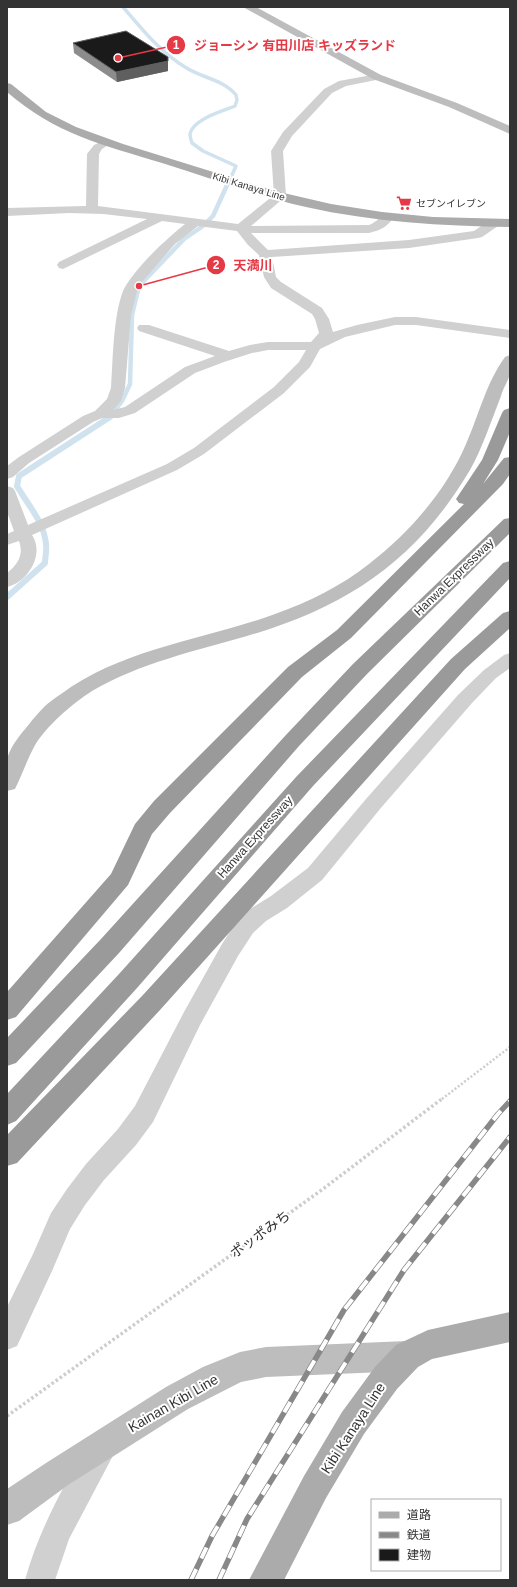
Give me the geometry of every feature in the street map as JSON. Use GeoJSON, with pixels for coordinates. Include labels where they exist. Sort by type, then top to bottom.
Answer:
{"type":"FeatureCollection","features":[{"type":"Feature","properties":{"kind":"highway"},"geometry":{"type":"LineString","coordinates":[[419,560],[459,508],[490,460],[510,413]]}},
{"type":"Feature","properties":{"kind":"highway"},"geometry":{"type":"LineString","coordinates":[[7,1010],[120,879],[143,830],[162,807],[296,672],[344,634],[419,560],[497,480],[510,462]]}},
{"type":"Feature","properties":{"kind":"highway","name":"Hanwa Expressway"},"geometry":{"type":"LineString","coordinates":[[7,1055],[110,946],[292,741],[349,680],[510,523]]}},
{"type":"Feature","properties":{"kind":"highway","name":"Hanwa Expressway"},"geometry":{"type":"LineString","coordinates":[[7,1113],[128,981],[305,781],[510,567]]}},
{"type":"Feature","properties":{"kind":"highway"},"geometry":{"type":"LineString","coordinates":[[7,1154],[151,1003],[458,664],[510,617]]}},
{"type":"Feature","properties":{"kind":"main road","name":"Kibi Kanaya Line"},"geometry":{"type":"LineString","coordinates":[[7,86],[21,99],[44,115],[71,129],[216,177],[280,196],[335,209],[388,217],[510,223]]}},
{"type":"Feature","properties":{"kind":"main road","name":"Kibi Kanaya Line"},"geometry":{"type":"LineString","coordinates":[[266,1580],[315,1487],[353,1423],[386,1378],[407,1356],[428,1345],[510,1327]]}},
{"type":"Feature","properties":{"kind":"street"},"geometry":{"type":"LineString","coordinates":[[248,7],[377,77],[453,105],[510,130]]}},
{"type":"Feature","properties":{"kind":"street"},"geometry":{"type":"LineString","coordinates":[[241,228],[280,196],[277,151],[287,134],[328,91],[343,83],[377,77]]}},
{"type":"Feature","properties":{"kind":"street"},"geometry":{"type":"LineString","coordinates":[[92,209],[93,154],[98,147],[107,142]]}},
{"type":"Feature","properties":{"kind":"street"},"geometry":{"type":"LineString","coordinates":[[7,212],[92,209],[273,231],[355,230],[377,228],[384,224],[388,217]]}},
{"type":"Feature","properties":{"kind":"street"},"geometry":{"type":"LineString","coordinates":[[63,265],[161,217]]}},
{"type":"Feature","properties":{"kind":"street"},"geometry":{"type":"LineString","coordinates":[[7,474],[24,460],[88,419],[100,414],[114,401],[118,388],[124,315],[130,291],[137,280],[171,241],[198,222]]}},
{"type":"Feature","properties":{"kind":"street"},"geometry":{"type":"LineString","coordinates":[[265,254],[409,244],[478,234],[494,223]]}},
{"type":"Feature","properties":{"kind":"street"},"geometry":{"type":"LineString","coordinates":[[7,540],[172,467],[199,451],[279,390],[305,364],[326,333],[322,318],[309,305],[276,284],[268,272],[265,254],[252,242],[241,228]]}},
{"type":"Feature","properties":{"kind":"street"},"geometry":{"type":"LineString","coordinates":[[100,414],[120,414],[130,410],[190,370],[229,356],[268,346],[316,346],[340,334],[376,324],[404,320],[510,334]]}},
{"type":"Feature","properties":{"kind":"street"},"geometry":{"type":"LineString","coordinates":[[144,328],[229,356]]}},
{"type":"Feature","properties":{"kind":"street"},"geometry":{"type":"LineString","coordinates":[[7,783],[16,758],[36,727],[59,704],[80,689],[139,661],[171,650],[258,626],[303,610],[341,590],[375,568],[417,530],[455,481],[473,447],[500,379],[510,360]]}},
{"type":"Feature","properties":{"kind":"street"},"geometry":{"type":"LineString","coordinates":[[7,454],[24,460]]}},
{"type":"Feature","properties":{"kind":"street"},"geometry":{"type":"LineString","coordinates":[[7,491],[27,532],[30,549],[29,557],[23,567],[7,582]]}},
{"type":"Feature","properties":{"kind":"street"},"geometry":{"type":"LineString","coordinates":[[7,1336],[30,1290],[60,1222],[76,1197],[95,1172],[127,1137],[144,1114],[196,1013],[230,950],[245,926],[315,874],[373,804],[465,699],[490,674],[510,659]]}},
{"type":"Feature","properties":{"kind":"street","name":"Kainan Kibi Line"},"geometry":{"type":"LineString","coordinates":[[7,1509],[57,1474],[177,1398],[214,1378],[240,1367],[266,1362],[407,1356]]}},
{"type":"Feature","properties":{"kind":"street"},"geometry":{"type":"LineString","coordinates":[[40,1580],[56,1534],[104,1444]]}},
{"type":"Feature","properties":{"kind":"path","name":"ポッポみち"},"geometry":{"type":"LineString","coordinates":[[7,1416],[323,1189],[510,1047]]}},
{"type":"Feature","properties":{"kind":"building"},"geometry":{"type":"Polygon","coordinates":[[[126,31],[168,57],[168,61],[116,72],[73,43],[126,31]]]}},
{"type":"Feature","properties":{"kind":"waterway"},"geometry":{"type":"LineString","coordinates":[[123,7],[152,40],[167,54],[191,71],[225,85],[236,95],[237,100],[235,106],[202,120],[192,129],[190,134],[192,143],[203,151],[236,166],[228,184]]}},
{"type":"Feature","properties":{"kind":"waterway"},"geometry":{"type":"LineString","coordinates":[[110,417],[122,401],[130,384],[132,315],[139,286],[184,239],[203,226],[213,216],[228,183]]}},
{"type":"Feature","properties":{"kind":"waterway"},"geometry":{"type":"LineString","coordinates":[[7,597],[45,563],[45,536],[39,521],[17,486],[19,476],[110,417]]}},
{"type":"Feature","properties":{"kind":"railway"},"geometry":{"type":"LineString","coordinates":[[191,1580],[212,1536],[344,1310],[498,1114],[510,1101]]}},
{"type":"Feature","properties":{"kind":"railway"},"geometry":{"type":"LineString","coordinates":[[219,1580],[247,1519],[404,1270],[510,1137]]}},
{"type":"Feature","properties":{"kind":"place","name":"ジョーシン 有田川店 キッズランド"},"geometry":{"type":"Point","coordinates":[118,58]}},
{"type":"Feature","properties":{"kind":"place","name":"セブンイレブン"},"geometry":{"type":"Point","coordinates":[404,203]}},
{"type":"Feature","properties":{"kind":"place","name":"天満川"},"geometry":{"type":"Point","coordinates":[139,286]}}]}
